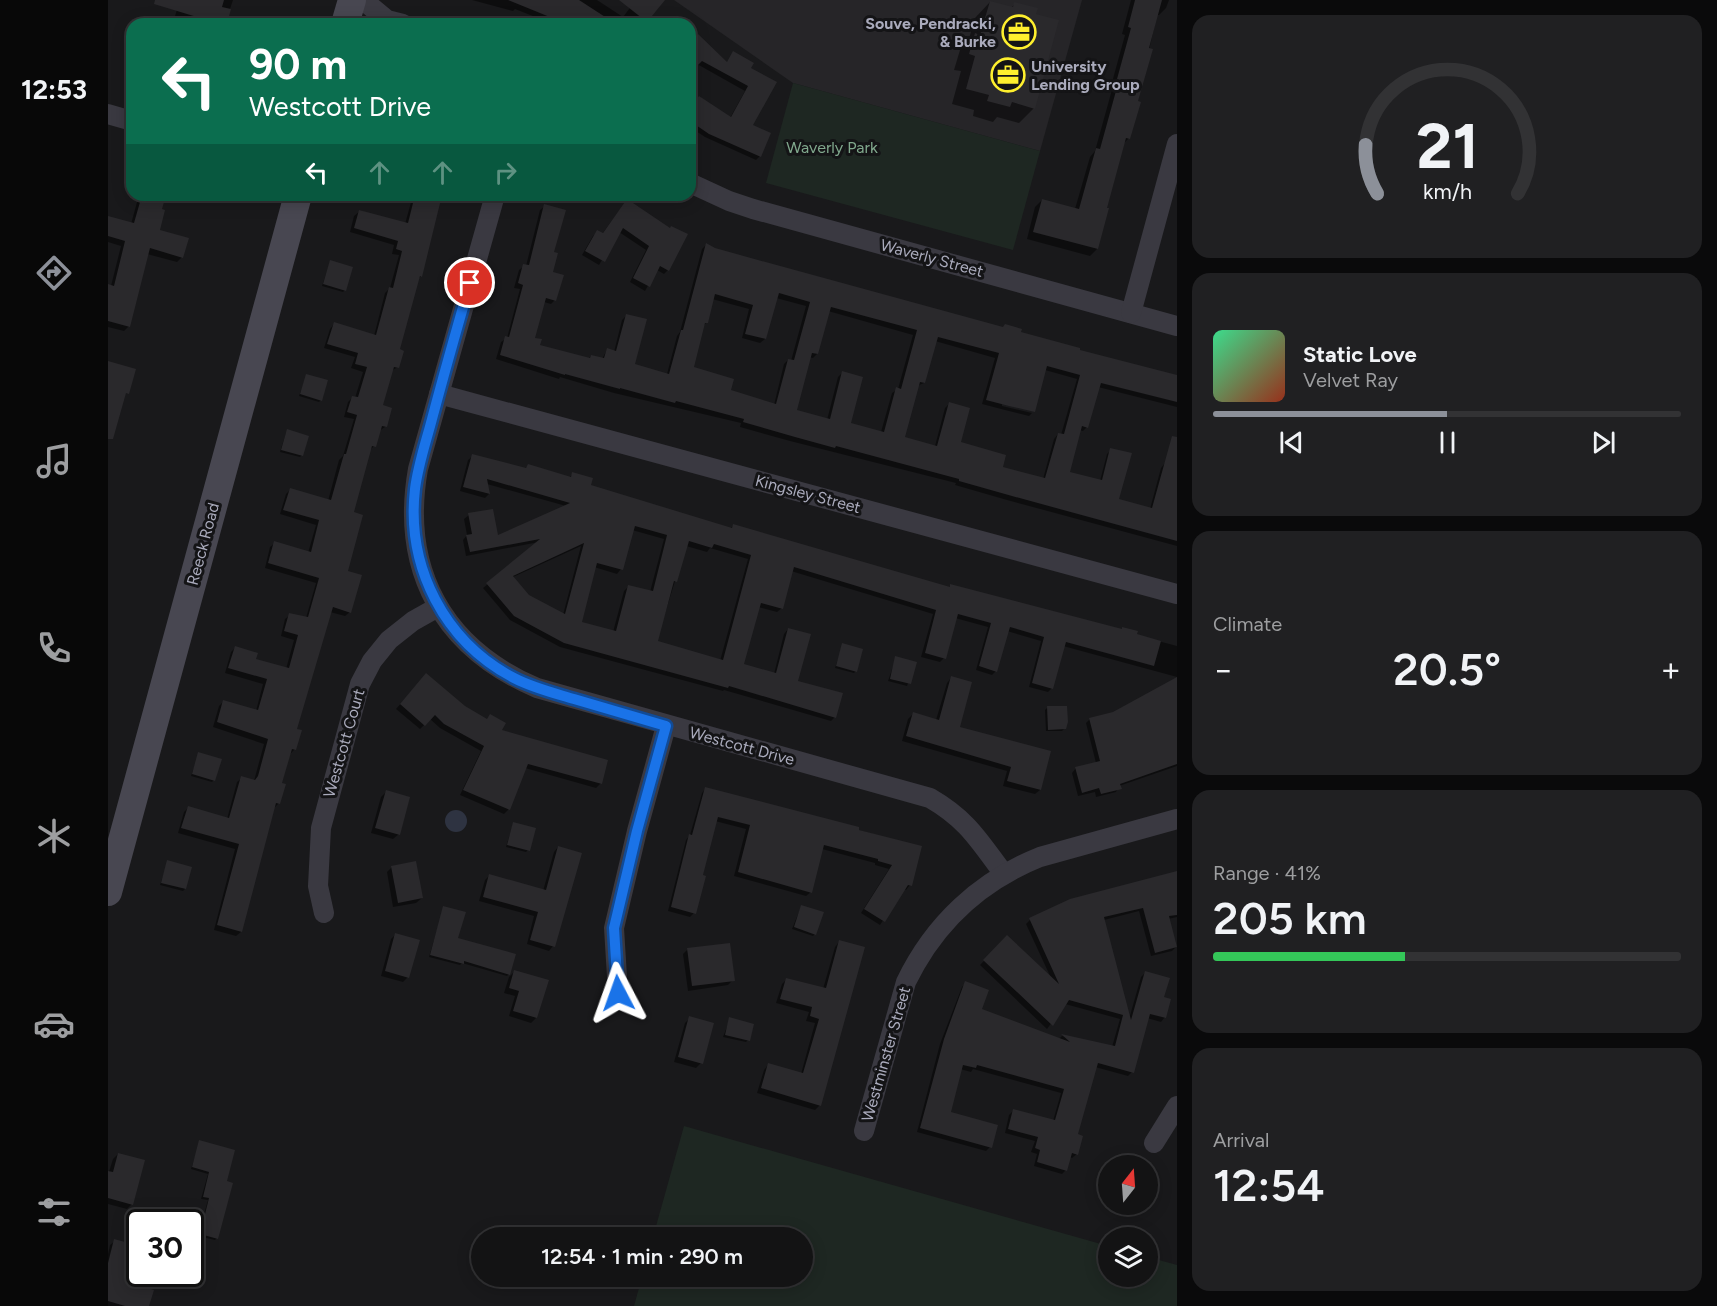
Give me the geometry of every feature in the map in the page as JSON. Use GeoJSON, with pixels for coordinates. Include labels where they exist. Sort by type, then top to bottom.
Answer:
{"type":"FeatureCollection","features":[{"type":"Feature","properties":{"kind":"street"},"geometry":{"type":"LineString","coordinates":[[347,18],[352,0]]}},
{"type":"Feature","properties":{"kind":"street"},"geometry":{"type":"LineString","coordinates":[[363,0],[385,18]]}},
{"type":"Feature","properties":{"kind":"street"},"geometry":{"type":"LineString","coordinates":[[108,114],[126,119]]}},
{"type":"Feature","properties":{"kind":"street"},"geometry":{"type":"LineString","coordinates":[[1131,313],[1177,144]]}},
{"type":"Feature","properties":{"kind":"street","name":"Waverly Street"},"geometry":{"type":"LineString","coordinates":[[696,186],[753,209],[1177,326]]}},
{"type":"Feature","properties":{"kind":"street","name":"Reeck Road"},"geometry":{"type":"LineString","coordinates":[[108,892],[296,201]]}},
{"type":"Feature","properties":{"kind":"street","name":"Westcott Drive"},"geometry":{"type":"LineString","coordinates":[[493,201],[418,469],[414,510],[419,557],[427,584],[438,607],[455,631],[484,659],[514,678],[537,688],[666,726],[842,772],[930,798],[949,809],[969,827],[1004,874]]}},
{"type":"Feature","properties":{"kind":"street","name":"Kingsley Street"},"geometry":{"type":"LineString","coordinates":[[439,394],[1177,594]]}},
{"type":"Feature","properties":{"kind":"street","name":"Westcott Court"},"geometry":{"type":"LineString","coordinates":[[324,913],[318,885],[321,828],[360,684],[372,661],[389,640],[413,621],[438,607]]}},
{"type":"Feature","properties":{"kind":"street"},"geometry":{"type":"LineString","coordinates":[[618,993],[614,928],[637,831],[666,726]]}},
{"type":"Feature","properties":{"kind":"street","name":"Westminster Street"},"geometry":{"type":"LineString","coordinates":[[864,1131],[898,1002],[915,963],[954,911],[1004,874],[1040,857],[1177,819]]}},
{"type":"Feature","properties":{"kind":"street"},"geometry":{"type":"LineString","coordinates":[[1154,1143],[1177,1106]]}},
{"type":"Feature","properties":{"kind":"shaded area"},"geometry":{"type":"Polygon","coordinates":[[[674,0],[1082,0],[1040,151],[793,83],[674,0]]]}},
{"type":"Feature","properties":{"kind":"green space","name":"Waverly Park"},"geometry":{"type":"Polygon","coordinates":[[[793,83],[1040,151],[1013,250],[766,183],[793,83]]]}},
{"type":"Feature","properties":{"kind":"green space"},"geometry":{"type":"Polygon","coordinates":[[[684,1126],[1098,1243],[1098,1287],[1158,1287],[1158,1260],[1177,1265],[1177,1306],[634,1306],[639,1287],[813,1287],[813,1227],[656,1227],[684,1126]]]}},
{"type":"Feature","properties":{"kind":"water"},"geometry":{"type":"Polygon","coordinates":[[[456,810],[464,813],[467,821],[464,829],[456,832],[448,829],[445,821],[448,813],[456,810]]]}},
{"type":"Feature","properties":{"kind":"building"},"geometry":{"type":"Polygon","coordinates":[[[155,0],[224,0],[222,7],[231,9],[229,18],[200,18],[154,4],[155,0]]]}},
{"type":"Feature","properties":{"kind":"building"},"geometry":{"type":"Polygon","coordinates":[[[508,0],[579,0],[607,18],[552,18],[508,0]]]}},
{"type":"Feature","properties":{"kind":"building"},"geometry":{"type":"Polygon","coordinates":[[[619,0],[665,0],[650,18],[642,18],[619,0]]]}},
{"type":"Feature","properties":{"kind":"building"},"geometry":{"type":"Polygon","coordinates":[[[1135,0],[1162,0],[1149,48],[1153,49],[1138,101],[1141,102],[1130,139],[1126,138],[1098,249],[1033,232],[1042,199],[1079,209],[1096,148],[1100,149],[1119,80],[1117,79],[1131,28],[1128,27],[1135,0]]]}},
{"type":"Feature","properties":{"kind":"building"},"geometry":{"type":"Polygon","coordinates":[[[990,1],[1013,7],[1014,2],[1038,8],[1036,14],[1059,20],[1035,109],[1012,102],[1010,107],[987,101],[989,95],[966,89],[975,56],[969,54],[975,33],[980,35],[990,1]]]}},
{"type":"Feature","properties":{"kind":"building"},"geometry":{"type":"Polygon","coordinates":[[[698,34],[727,62],[733,51],[754,63],[751,68],[777,82],[753,125],[771,133],[761,157],[709,134],[696,125],[696,100],[699,96],[731,117],[748,86],[702,61],[696,67],[696,36],[698,34]]]}},
{"type":"Feature","properties":{"kind":"building"},"geometry":{"type":"Polygon","coordinates":[[[140,201],[164,201],[162,209],[165,210],[160,230],[189,238],[183,258],[150,248],[130,327],[108,321],[108,284],[114,286],[125,241],[108,236],[108,216],[134,223],[140,201]]]}},
{"type":"Feature","properties":{"kind":"building"},"geometry":{"type":"Polygon","coordinates":[[[414,201],[441,201],[422,277],[420,276],[400,349],[404,351],[399,368],[394,367],[383,405],[392,408],[387,427],[382,426],[376,447],[372,446],[354,512],[363,515],[348,571],[362,575],[351,613],[333,607],[297,729],[302,730],[296,750],[292,749],[282,783],[286,784],[280,804],[276,803],[242,932],[217,925],[239,844],[181,828],[188,806],[229,818],[241,776],[255,780],[258,776],[268,739],[217,722],[223,700],[258,710],[267,679],[228,668],[235,646],[258,653],[256,659],[289,668],[298,635],[284,631],[289,613],[308,617],[319,578],[268,563],[274,541],[311,552],[319,520],[283,510],[290,488],[331,500],[357,415],[347,412],[352,396],[358,397],[367,367],[355,364],[358,353],[327,344],[334,322],[376,335],[389,287],[393,288],[402,251],[396,249],[398,241],[354,228],[359,210],[408,223],[414,201]]]}},
{"type":"Feature","properties":{"kind":"building"},"geometry":{"type":"Polygon","coordinates":[[[626,201],[630,201],[670,228],[671,226],[688,234],[669,271],[660,266],[650,287],[633,278],[649,246],[623,228],[605,262],[585,251],[597,230],[603,233],[626,201]]]}},
{"type":"Feature","properties":{"kind":"building"},"geometry":{"type":"Polygon","coordinates":[[[544,204],[566,210],[554,252],[558,253],[553,272],[564,275],[556,301],[546,298],[535,338],[542,339],[540,345],[590,358],[591,355],[604,358],[607,348],[616,351],[626,314],[647,319],[635,364],[669,374],[706,243],[715,248],[1003,327],[1005,324],[1022,329],[1021,332],[1080,348],[1080,350],[1177,375],[1177,402],[1101,383],[1088,428],[1082,426],[1070,472],[1102,480],[1110,448],[1132,453],[1119,499],[1152,508],[1172,436],[1177,437],[1177,541],[959,481],[959,479],[795,437],[743,422],[744,419],[565,375],[500,355],[505,336],[509,337],[523,285],[518,283],[523,264],[529,265],[544,204]],[[779,293],[766,339],[745,334],[753,305],[715,294],[694,367],[734,379],[731,390],[776,404],[788,359],[794,360],[810,302],[779,293]],[[831,307],[818,354],[812,353],[797,410],[830,419],[842,371],[863,377],[851,423],[884,432],[896,387],[901,389],[917,330],[831,307]],[[938,337],[925,383],[920,382],[905,437],[937,446],[949,402],[970,408],[961,442],[1006,455],[1003,467],[1045,478],[1058,433],[1064,434],[1080,375],[1047,366],[1035,412],[986,400],[999,353],[938,337]]]}},
{"type":"Feature","properties":{"kind":"building"},"geometry":{"type":"Polygon","coordinates":[[[330,260],[353,267],[346,291],[323,284],[330,260]]]}},
{"type":"Feature","properties":{"kind":"building"},"geometry":{"type":"Polygon","coordinates":[[[108,361],[136,369],[129,394],[126,393],[113,439],[108,439],[108,361]]]}},
{"type":"Feature","properties":{"kind":"building"},"geometry":{"type":"Polygon","coordinates":[[[306,374],[328,380],[322,401],[300,394],[306,374]]]}},
{"type":"Feature","properties":{"kind":"building"},"geometry":{"type":"Polygon","coordinates":[[[287,429],[309,436],[303,456],[281,450],[287,429]]]}},
{"type":"Feature","properties":{"kind":"building"},"geometry":{"type":"Polygon","coordinates":[[[472,454],[526,468],[528,464],[571,477],[572,472],[593,478],[591,485],[732,528],[733,524],[950,587],[950,584],[1122,629],[1122,627],[1138,631],[1137,634],[1161,641],[1154,666],[1066,642],[1053,689],[1032,683],[1044,637],[1010,627],[997,672],[979,666],[991,623],[958,614],[946,659],[925,653],[936,610],[794,567],[783,609],[761,603],[744,664],[776,673],[788,628],[811,634],[798,681],[843,693],[836,718],[729,686],[728,688],[564,643],[514,616],[486,583],[540,539],[470,552],[466,535],[472,534],[468,513],[493,509],[498,535],[570,503],[487,479],[490,494],[463,487],[472,454]],[[635,526],[623,570],[597,563],[582,622],[616,631],[628,585],[653,591],[667,535],[635,526]],[[689,541],[677,582],[674,581],[658,641],[723,660],[751,555],[714,544],[712,548],[689,541]],[[584,543],[513,576],[529,595],[565,614],[584,543]]]}},
{"type":"Feature","properties":{"kind":"building"},"geometry":{"type":"Polygon","coordinates":[[[842,643],[863,649],[857,672],[836,666],[842,643]]]}},
{"type":"Feature","properties":{"kind":"building"},"geometry":{"type":"Polygon","coordinates":[[[895,656],[917,662],[911,684],[890,679],[895,656]]]}},
{"type":"Feature","properties":{"kind":"building"},"geometry":{"type":"Polygon","coordinates":[[[426,673],[465,706],[487,719],[490,714],[506,723],[502,730],[608,760],[602,784],[528,764],[510,810],[463,790],[484,746],[444,724],[435,715],[425,726],[400,704],[426,673]]]}},
{"type":"Feature","properties":{"kind":"building"},"geometry":{"type":"Polygon","coordinates":[[[951,676],[972,682],[960,727],[1051,751],[1041,790],[1007,781],[1011,767],[906,736],[913,712],[939,720],[951,676]]]}},
{"type":"Feature","properties":{"kind":"building"},"geometry":{"type":"Polygon","coordinates":[[[1177,677],[1177,764],[1120,784],[1122,789],[1101,794],[1099,788],[1082,793],[1075,767],[1100,761],[1089,718],[1113,712],[1177,677]]]}},
{"type":"Feature","properties":{"kind":"building"},"geometry":{"type":"Polygon","coordinates":[[[1047,706],[1067,706],[1066,729],[1048,730],[1047,706]]]}},
{"type":"Feature","properties":{"kind":"building"},"geometry":{"type":"Polygon","coordinates":[[[198,752],[222,759],[215,781],[192,774],[198,752]]]}},
{"type":"Feature","properties":{"kind":"building"},"geometry":{"type":"Polygon","coordinates":[[[705,787],[859,827],[859,830],[922,846],[912,886],[908,885],[885,922],[864,909],[892,865],[878,861],[878,859],[824,845],[812,893],[738,872],[750,825],[718,817],[696,914],[671,907],[689,834],[692,835],[705,787]]]}},
{"type":"Feature","properties":{"kind":"building"},"geometry":{"type":"Polygon","coordinates":[[[386,790],[410,797],[400,835],[375,828],[386,790]]]}},
{"type":"Feature","properties":{"kind":"building"},"geometry":{"type":"Polygon","coordinates":[[[513,822],[536,828],[530,851],[507,845],[513,822]]]}},
{"type":"Feature","properties":{"kind":"building"},"geometry":{"type":"Polygon","coordinates":[[[558,846],[582,853],[555,947],[530,940],[538,912],[483,897],[489,874],[546,890],[558,846]]]}},
{"type":"Feature","properties":{"kind":"building"},"geometry":{"type":"Polygon","coordinates":[[[167,860],[192,867],[186,889],[161,883],[167,860]]]}},
{"type":"Feature","properties":{"kind":"building"},"geometry":{"type":"Polygon","coordinates":[[[416,861],[423,898],[398,903],[391,866],[416,861]]]}},
{"type":"Feature","properties":{"kind":"building"},"geometry":{"type":"Polygon","coordinates":[[[1177,871],[1177,915],[1169,916],[1177,947],[1155,953],[1143,908],[1104,917],[1131,1020],[1145,971],[1170,978],[1164,997],[1171,999],[1166,1018],[1150,1014],[1134,1073],[1098,1063],[1078,1134],[1083,1136],[1078,1155],[1072,1153],[1067,1171],[1037,1162],[1040,1150],[1035,1148],[1038,1137],[1008,1129],[1013,1109],[1055,1120],[1064,1089],[977,1065],[976,1068],[963,1065],[951,1112],[998,1125],[992,1148],[920,1128],[944,1039],[965,981],[989,990],[982,1009],[1070,1042],[1061,1034],[1115,1046],[1123,1015],[1069,1000],[1053,1026],[983,960],[1007,935],[1059,984],[1029,918],[1070,899],[1177,871]]]}},
{"type":"Feature","properties":{"kind":"building"},"geometry":{"type":"Polygon","coordinates":[[[801,905],[824,912],[816,935],[794,927],[801,905]]]}},
{"type":"Feature","properties":{"kind":"building"},"geometry":{"type":"Polygon","coordinates":[[[443,906],[466,912],[458,938],[516,954],[510,975],[464,961],[464,964],[430,955],[443,906]]]}},
{"type":"Feature","properties":{"kind":"building"},"geometry":{"type":"Polygon","coordinates":[[[395,933],[420,940],[409,978],[385,971],[395,933]]]}},
{"type":"Feature","properties":{"kind":"building"},"geometry":{"type":"Polygon","coordinates":[[[839,940],[865,947],[821,1106],[761,1088],[768,1063],[803,1073],[819,1019],[810,1016],[812,1007],[780,999],[786,978],[826,988],[839,940]]]}},
{"type":"Feature","properties":{"kind":"building"},"geometry":{"type":"Polygon","coordinates":[[[730,943],[735,981],[692,986],[687,948],[730,943]]]}},
{"type":"Feature","properties":{"kind":"building"},"geometry":{"type":"Polygon","coordinates":[[[514,970],[549,980],[537,1018],[513,1011],[519,991],[509,988],[514,970]]]}},
{"type":"Feature","properties":{"kind":"building"},"geometry":{"type":"Polygon","coordinates":[[[689,1016],[714,1023],[703,1064],[678,1057],[689,1016]]]}},
{"type":"Feature","properties":{"kind":"building"},"geometry":{"type":"Polygon","coordinates":[[[729,1017],[754,1024],[750,1041],[725,1035],[729,1017]]]}},
{"type":"Feature","properties":{"kind":"building"},"geometry":{"type":"Polygon","coordinates":[[[199,1140],[235,1150],[227,1181],[233,1183],[218,1239],[204,1235],[204,1218],[209,1198],[203,1197],[209,1172],[192,1167],[199,1140]]]}},
{"type":"Feature","properties":{"kind":"building"},"geometry":{"type":"Polygon","coordinates":[[[118,1153],[145,1160],[133,1205],[108,1198],[108,1171],[113,1172],[118,1153]]]}},
{"type":"Feature","properties":{"kind":"building"},"geometry":{"type":"Polygon","coordinates":[[[114,1239],[126,1242],[126,1287],[144,1287],[154,1290],[149,1306],[125,1306],[108,1301],[108,1263],[114,1239]]]}},
{"type":"Feature","properties":{"kind":"place","name":"Souve, Pendracki, & Burke"},"geometry":{"type":"Point","coordinates":[1019,32]}},
{"type":"Feature","properties":{"kind":"place","name":"University Lending Group"},"geometry":{"type":"Point","coordinates":[1008,75]}},
{"type":"Feature","properties":{"kind":"route"},"geometry":{"type":"LineString","coordinates":[[470,283],[418,469],[414,530],[419,557],[427,584],[438,607],[455,631],[484,659],[514,678],[537,688],[666,726],[637,831],[614,928],[618,993]]}}]}
